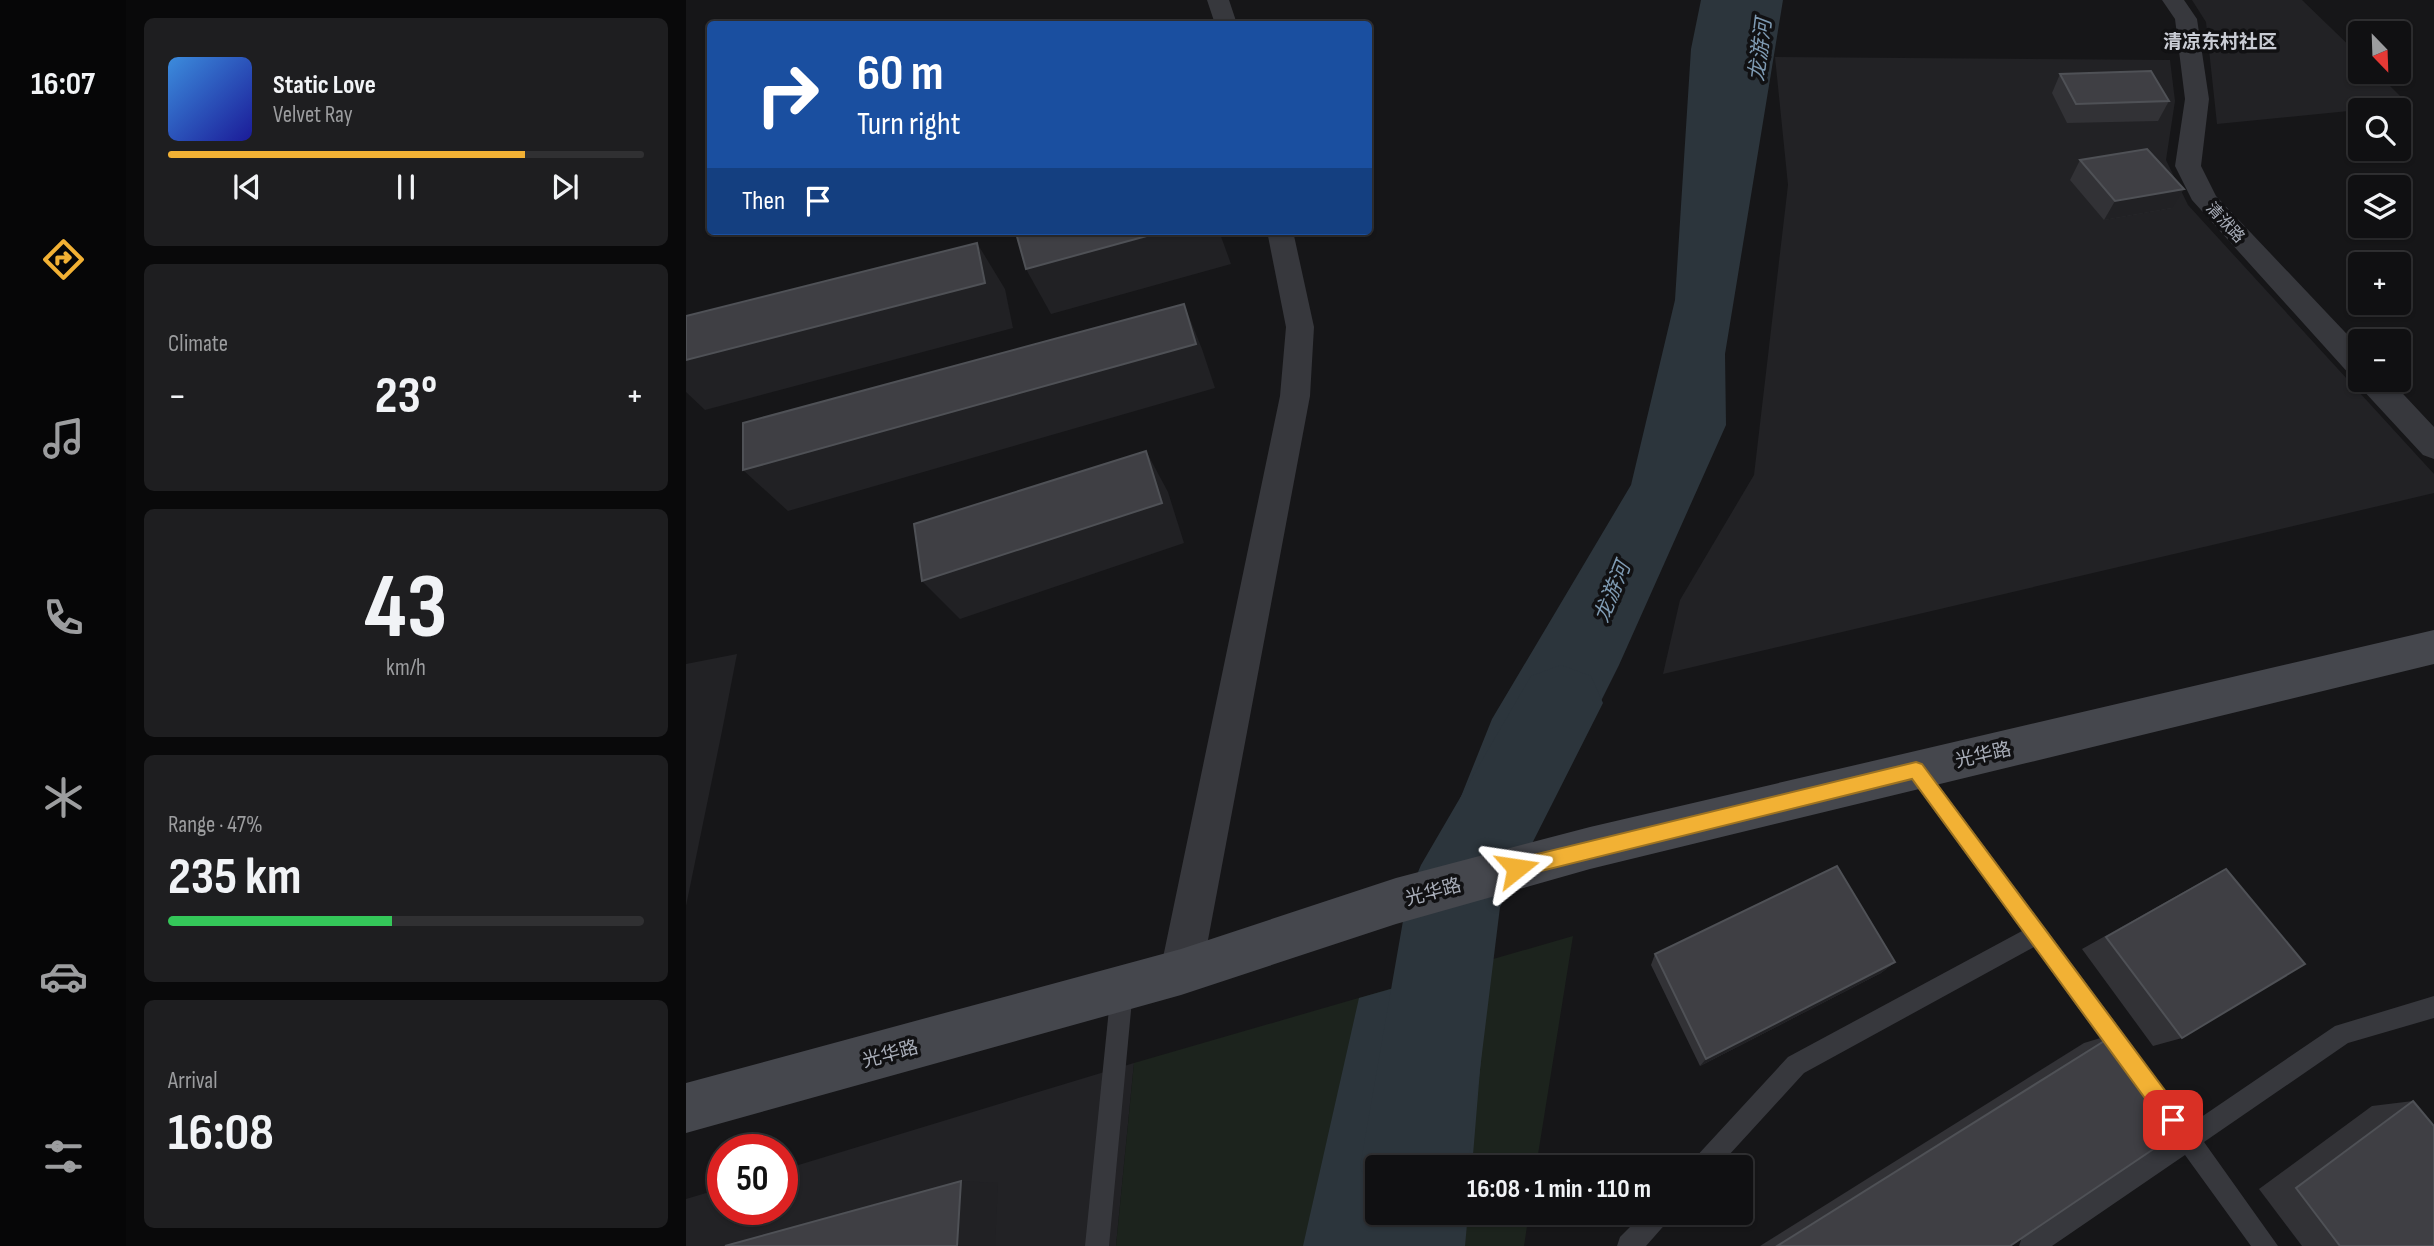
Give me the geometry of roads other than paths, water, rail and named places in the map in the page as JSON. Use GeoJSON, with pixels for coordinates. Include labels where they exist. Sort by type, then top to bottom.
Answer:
{"type":"FeatureCollection","features":[{"type":"Feature","properties":{"kind":"main road","name":"光华路"},"geometry":{"type":"LineString","coordinates":[[686,1108],[1122,989],[1396,901],[1590,848],[2434,646]]}},
{"type":"Feature","properties":{"kind":"street"},"geometry":{"type":"LineString","coordinates":[[1218,0],[1225,21]]}},
{"type":"Feature","properties":{"kind":"street","name":"清洑路"},"geometry":{"type":"LineString","coordinates":[[2173,0],[2186,19],[2197,99],[2188,166],[2205,200],[2348,354]]}},
{"type":"Feature","properties":{"kind":"street"},"geometry":{"type":"LineString","coordinates":[[1181,972],[1295,396],[1300,327],[1281,235]]}},
{"type":"Feature","properties":{"kind":"street"},"geometry":{"type":"LineString","coordinates":[[2383,392],[2434,447]]}},
{"type":"Feature","properties":{"kind":"lane"},"geometry":{"type":"LineString","coordinates":[[1916,770],[2140,1075]]}},
{"type":"Feature","properties":{"kind":"lane"},"geometry":{"type":"LineString","coordinates":[[1713,1155],[1796,1065],[2037,934]]}},
{"type":"Feature","properties":{"kind":"lane"},"geometry":{"type":"LineString","coordinates":[[1097,1246],[1122,989]]}},
{"type":"Feature","properties":{"kind":"lane"},"geometry":{"type":"LineString","coordinates":[[2031,1246],[2343,1034],[2434,1007]]}},
{"type":"Feature","properties":{"kind":"lane"},"geometry":{"type":"LineString","coordinates":[[2156,1097],[2266,1246]]}},
{"type":"Feature","properties":{"kind":"lane"},"geometry":{"type":"LineString","coordinates":[[1629,1246],[1649,1225]]}},
{"type":"Feature","properties":{"kind":"water"},"geometry":{"type":"Polygon","coordinates":[[[1701,0],[1783,0],[1725,354],[1726,425],[1619,665],[1560,783],[1452,819],[1492,719],[1631,485],[1675,300],[1691,49],[1701,0]]]}},
{"type":"Feature","properties":{"kind":"water"},"geometry":{"type":"Polygon","coordinates":[[[1489,961],[1473,1155],[1365,1155],[1365,1225],[1467,1225],[1465,1246],[1303,1246],[1359,998],[1489,961]]]}},
{"type":"Feature","properties":{"kind":"waterway","name":"龙游河"},"geometry":{"type":"LineString","coordinates":[[1416,1155],[1454,898],[1561,703]]}},
{"type":"Feature","properties":{"kind":"district","name":"清凉东村社区"},"geometry":{"type":"Point","coordinates":[2220,41]}}]}
